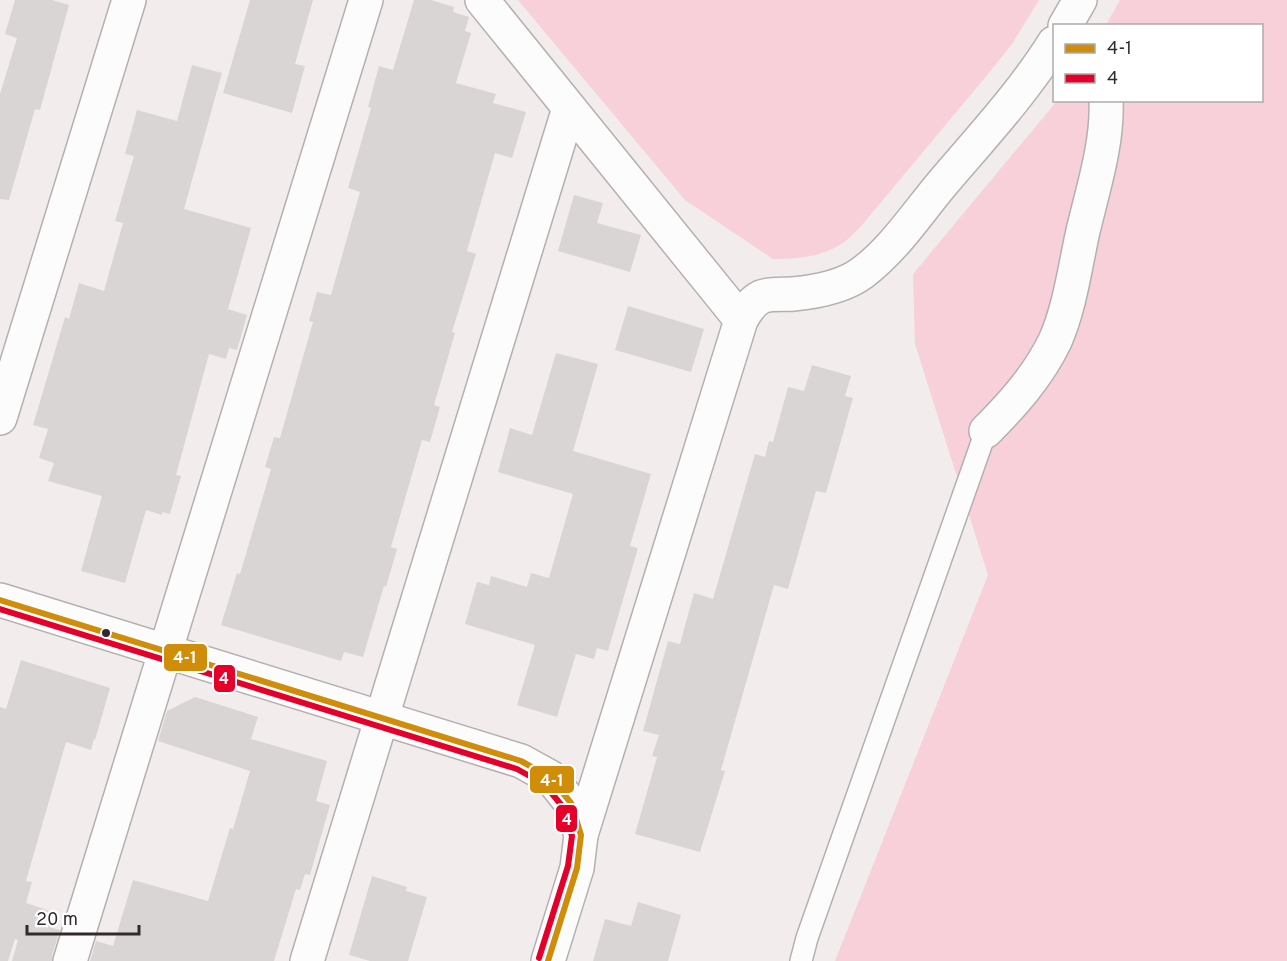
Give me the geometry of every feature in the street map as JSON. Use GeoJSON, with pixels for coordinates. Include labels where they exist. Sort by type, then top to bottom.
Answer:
{"type":"FeatureCollection","features":[{"type":"Feature","properties":{"kind":"street"},"geometry":{"type":"LineString","coordinates":[[0,418],[129,0]]}},
{"type":"Feature","properties":{"kind":"street"},"geometry":{"type":"LineString","coordinates":[[70,961],[366,0]]}},
{"type":"Feature","properties":{"kind":"street"},"geometry":{"type":"LineString","coordinates":[[482,0],[741,320]]}},
{"type":"Feature","properties":{"kind":"street"},"geometry":{"type":"LineString","coordinates":[[1066,24],[1080,0]]}},
{"type":"Feature","properties":{"kind":"street"},"geometry":{"type":"LineString","coordinates":[[1084,0],[1093,24]]}},
{"type":"Feature","properties":{"kind":"street"},"geometry":{"type":"LineString","coordinates":[[548,961],[577,868],[581,835],[741,320],[748,306],[762,297],[828,289],[861,274],[903,232],[1016,97],[1053,45]]}},
{"type":"Feature","properties":{"kind":"street"},"geometry":{"type":"LineString","coordinates":[[986,431],[1038,371],[1055,340],[1066,308],[1103,143],[1106,102]]}},
{"type":"Feature","properties":{"kind":"street"},"geometry":{"type":"LineString","coordinates":[[307,961],[569,108]]}},
{"type":"Feature","properties":{"kind":"street"},"geometry":{"type":"LineString","coordinates":[[0,600],[520,761],[550,777],[571,803],[581,835]]}},
{"type":"Feature","properties":{"kind":"lane"},"geometry":{"type":"LineString","coordinates":[[801,961],[807,938],[986,431]]}},
{"type":"Feature","properties":{"kind":"shaded area"},"geometry":{"type":"Polygon","coordinates":[[[518,0],[1039,0],[1012,44],[851,236],[840,245],[816,255],[773,259],[685,200],[518,0]]]}},
{"type":"Feature","properties":{"kind":"shaded area"},"geometry":{"type":"Polygon","coordinates":[[[1120,0],[1287,0],[1287,961],[835,961],[988,575],[915,344],[913,274],[1056,102],[1263,102],[1263,24],[1107,24],[1120,0]]]}},
{"type":"Feature","properties":{"kind":"building"},"geometry":{"type":"Polygon","coordinates":[[[15,0],[52,0],[69,5],[40,110],[35,109],[9,200],[0,199],[0,94],[17,38],[5,34],[15,0]]]}},
{"type":"Feature","properties":{"kind":"building"},"geometry":{"type":"Polygon","coordinates":[[[250,0],[313,0],[295,64],[305,66],[292,113],[223,93],[250,0]]]}},
{"type":"Feature","properties":{"kind":"building"},"geometry":{"type":"Polygon","coordinates":[[[414,0],[431,0],[454,7],[453,12],[469,17],[465,31],[471,33],[456,83],[496,94],[493,103],[526,112],[512,158],[495,153],[467,251],[476,254],[452,332],[455,333],[434,405],[440,407],[430,442],[422,440],[391,547],[397,549],[363,657],[344,652],[341,661],[221,625],[237,573],[240,574],[271,469],[265,467],[274,437],[280,438],[313,322],[309,321],[317,292],[331,295],[360,192],[348,188],[371,108],[368,107],[379,66],[393,70],[414,0]]]}},
{"type":"Feature","properties":{"kind":"building"},"geometry":{"type":"Polygon","coordinates":[[[192,65],[222,73],[184,209],[251,228],[228,309],[247,315],[237,350],[229,348],[226,359],[209,354],[176,475],[181,476],[170,514],[162,512],[162,515],[146,510],[125,583],[81,571],[102,496],[48,481],[54,463],[39,458],[48,429],[33,425],[65,317],[69,319],[79,283],[104,291],[123,223],[115,221],[134,156],[125,154],[137,110],[177,121],[192,65]]]}},
{"type":"Feature","properties":{"kind":"building"},"geometry":{"type":"Polygon","coordinates":[[[574,195],[603,203],[597,223],[641,235],[630,272],[558,251],[574,195]]]}},
{"type":"Feature","properties":{"kind":"building"},"geometry":{"type":"Polygon","coordinates":[[[628,306],[704,329],[691,372],[615,350],[628,306]]]}},
{"type":"Feature","properties":{"kind":"building"},"geometry":{"type":"Polygon","coordinates":[[[556,353],[598,364],[573,451],[651,474],[630,546],[638,548],[608,651],[597,648],[594,659],[576,654],[557,717],[517,705],[535,645],[465,624],[477,582],[489,585],[491,576],[527,587],[531,573],[549,578],[573,494],[498,472],[510,428],[532,435],[556,353]]]}},
{"type":"Feature","properties":{"kind":"building"},"geometry":{"type":"Polygon","coordinates":[[[812,365],[851,376],[845,396],[853,398],[826,493],[816,491],[788,589],[774,585],[721,770],[725,771],[700,852],[635,834],[657,757],[652,756],[659,735],[643,731],[668,641],[680,644],[694,593],[713,599],[755,454],[765,457],[769,441],[773,442],[788,387],[804,391],[812,365]]]}},
{"type":"Feature","properties":{"kind":"building"},"geometry":{"type":"Polygon","coordinates":[[[21,660],[110,688],[91,750],[66,742],[26,881],[32,882],[26,903],[53,912],[49,927],[60,930],[52,961],[12,961],[18,940],[15,939],[8,961],[0,961],[0,707],[6,709],[21,660]]]}},
{"type":"Feature","properties":{"kind":"building"},"geometry":{"type":"Polygon","coordinates":[[[195,697],[258,717],[251,739],[327,761],[316,801],[330,805],[310,875],[305,874],[300,890],[296,889],[274,961],[90,961],[96,941],[113,946],[133,880],[208,901],[250,771],[158,741],[167,711],[195,697]]]}},
{"type":"Feature","properties":{"kind":"building"},"geometry":{"type":"Polygon","coordinates":[[[372,876],[407,887],[406,891],[427,897],[408,961],[370,961],[349,955],[372,876]]]}},
{"type":"Feature","properties":{"kind":"building"},"geometry":{"type":"Polygon","coordinates":[[[638,902],[681,915],[668,961],[593,961],[605,919],[631,926],[638,902]]]}},
{"type":"Feature","properties":{"kind":"transit line","name":"4-1"},"geometry":{"type":"LineString","coordinates":[[0,600],[521,761],[550,777],[571,803],[581,835],[577,868],[548,961]]}},
{"type":"Feature","properties":{"kind":"transit line","name":"4"},"geometry":{"type":"LineString","coordinates":[[0,609],[517,769],[544,784],[563,807],[572,836],[568,866],[539,958]]}}]}
